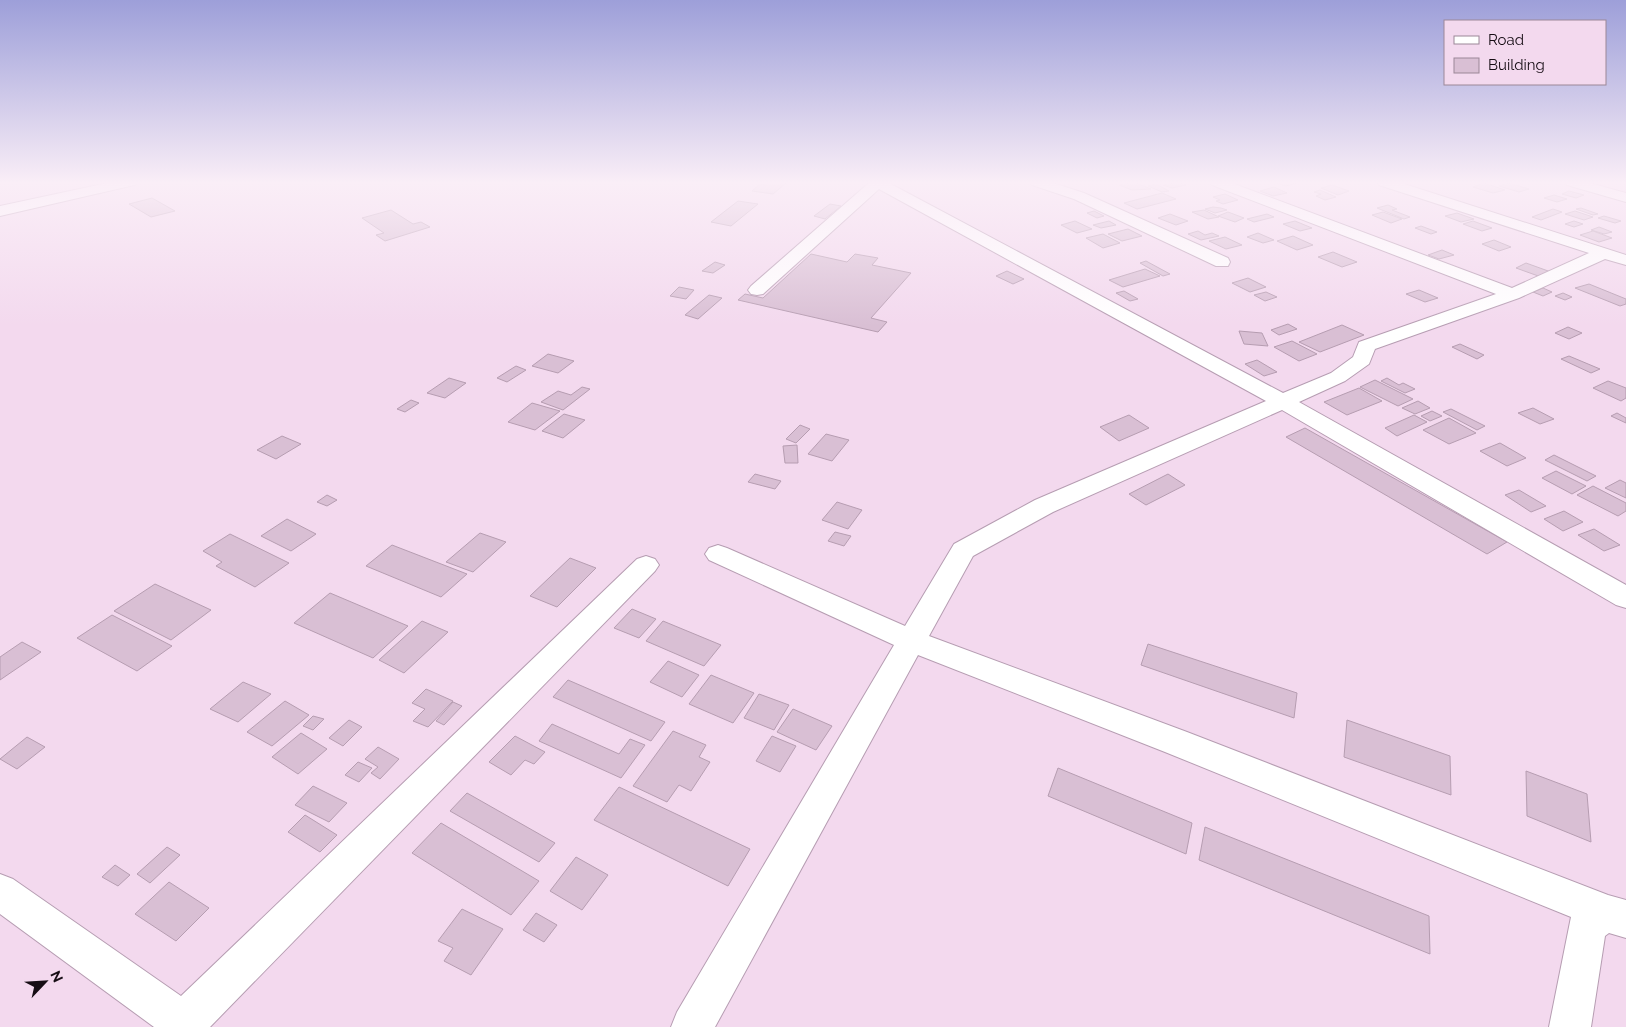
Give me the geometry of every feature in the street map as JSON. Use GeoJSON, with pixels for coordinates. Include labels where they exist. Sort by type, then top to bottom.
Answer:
{"type":"FeatureCollection","features":[{"type":"Feature","properties":{"kind":"street"},"geometry":{"type":"LineString","coordinates":[[757,290],[824,230]]}},
{"type":"Feature","properties":{"kind":"street"},"geometry":{"type":"LineString","coordinates":[[966,230],[1282,401],[1626,598]]}},
{"type":"Feature","properties":{"kind":"street"},"geometry":{"type":"LineString","coordinates":[[1153,230],[1222,262]]}},
{"type":"Feature","properties":{"kind":"street"},"geometry":{"type":"LineString","coordinates":[[1344,230],[1513,294]]}},
{"type":"Feature","properties":{"kind":"street"},"geometry":{"type":"LineString","coordinates":[[1534,230],[1615,256]]}},
{"type":"Feature","properties":{"kind":"street"},"geometry":{"type":"LineString","coordinates":[[692,1027],[963,550],[1044,506],[1338,377],[1362,360],[1366,346],[1615,256]]}},
{"type":"Feature","properties":{"kind":"street"},"geometry":{"type":"LineString","coordinates":[[718,554],[912,641],[1176,742],[1617,917]]}},
{"type":"Feature","properties":{"kind":"street"},"geometry":{"type":"LineString","coordinates":[[0,892],[186,1025],[646,565]]}},
{"type":"Feature","properties":{"kind":"street"},"geometry":{"type":"LineString","coordinates":[[1570,1027],[1587,924],[1617,917]]}},
{"type":"Feature","properties":{"kind":"building"},"geometry":{"type":"Polygon","coordinates":[[[379,230],[421,230],[385,241],[376,235],[384,233],[379,230]]]}},
{"type":"Feature","properties":{"kind":"building"},"geometry":{"type":"Polygon","coordinates":[[[1071,230],[1089,230],[1077,233],[1071,230]]]}},
{"type":"Feature","properties":{"kind":"building"},"geometry":{"type":"Polygon","coordinates":[[[1130,230],[1142,236],[1122,241],[1108,234],[1130,230]]]}},
{"type":"Feature","properties":{"kind":"building"},"geometry":{"type":"Polygon","coordinates":[[[1420,230],[1437,232],[1431,234],[1420,230]]]}},
{"type":"Feature","properties":{"kind":"building"},"geometry":{"type":"Polygon","coordinates":[[[1591,230],[1607,230],[1612,232],[1604,234],[1591,230]]]}},
{"type":"Feature","properties":{"kind":"building"},"geometry":{"type":"Polygon","coordinates":[[[1198,231],[1205,235],[1212,233],[1219,236],[1201,240],[1188,234],[1198,231]]]}},
{"type":"Feature","properties":{"kind":"building"},"geometry":{"type":"Polygon","coordinates":[[[1593,231],[1612,238],[1599,242],[1580,235],[1593,231]]]}},
{"type":"Feature","properties":{"kind":"building"},"geometry":{"type":"Polygon","coordinates":[[[1258,233],[1274,240],[1263,243],[1247,237],[1258,233]]]}},
{"type":"Feature","properties":{"kind":"building"},"geometry":{"type":"Polygon","coordinates":[[[1103,234],[1120,243],[1103,248],[1086,238],[1103,234]]]}},
{"type":"Feature","properties":{"kind":"building"},"geometry":{"type":"Polygon","coordinates":[[[1293,236],[1313,245],[1297,250],[1277,241],[1293,236]]]}},
{"type":"Feature","properties":{"kind":"building"},"geometry":{"type":"Polygon","coordinates":[[[1225,237],[1242,245],[1226,249],[1209,241],[1225,237]]]}},
{"type":"Feature","properties":{"kind":"building"},"geometry":{"type":"Polygon","coordinates":[[[1494,240],[1511,247],[1499,251],[1482,244],[1494,240]]]}},
{"type":"Feature","properties":{"kind":"building"},"geometry":{"type":"Polygon","coordinates":[[[1442,250],[1454,255],[1439,259],[1428,255],[1442,250]]]}},
{"type":"Feature","properties":{"kind":"building"},"geometry":{"type":"Polygon","coordinates":[[[1333,252],[1357,262],[1342,267],[1318,257],[1333,252]]]}},
{"type":"Feature","properties":{"kind":"building"},"geometry":{"type":"Polygon","coordinates":[[[811,254],[847,262],[855,254],[878,258],[872,265],[911,273],[871,318],[887,322],[878,332],[738,300],[745,294],[763,298],[811,254]]]}},
{"type":"Feature","properties":{"kind":"building"},"geometry":{"type":"Polygon","coordinates":[[[1146,261],[1170,274],[1163,276],[1140,263],[1146,261]]]}},
{"type":"Feature","properties":{"kind":"building"},"geometry":{"type":"Polygon","coordinates":[[[715,262],[725,265],[713,273],[702,271],[715,262]]]}},
{"type":"Feature","properties":{"kind":"building"},"geometry":{"type":"Polygon","coordinates":[[[1526,263],[1551,272],[1541,277],[1516,268],[1526,263]]]}},
{"type":"Feature","properties":{"kind":"building"},"geometry":{"type":"Polygon","coordinates":[[[1145,269],[1160,276],[1123,287],[1109,280],[1145,269]]]}},
{"type":"Feature","properties":{"kind":"building"},"geometry":{"type":"Polygon","coordinates":[[[1007,271],[1024,279],[1013,284],[996,276],[1007,271]]]}},
{"type":"Feature","properties":{"kind":"building"},"geometry":{"type":"Polygon","coordinates":[[[1248,278],[1266,287],[1250,292],[1232,283],[1248,278]]]}},
{"type":"Feature","properties":{"kind":"building"},"geometry":{"type":"Polygon","coordinates":[[[1589,284],[1626,299],[1626,304],[1620,306],[1575,288],[1589,284]]]}},
{"type":"Feature","properties":{"kind":"building"},"geometry":{"type":"Polygon","coordinates":[[[679,287],[694,290],[686,299],[670,296],[679,287]]]}},
{"type":"Feature","properties":{"kind":"building"},"geometry":{"type":"Polygon","coordinates":[[[1543,288],[1552,292],[1543,296],[1533,292],[1543,288]]]}},
{"type":"Feature","properties":{"kind":"building"},"geometry":{"type":"Polygon","coordinates":[[[1419,290],[1438,298],[1425,302],[1406,294],[1419,290]]]}},
{"type":"Feature","properties":{"kind":"building"},"geometry":{"type":"Polygon","coordinates":[[[1124,291],[1138,299],[1130,301],[1116,293],[1124,291]]]}},
{"type":"Feature","properties":{"kind":"building"},"geometry":{"type":"Polygon","coordinates":[[[1266,292],[1277,297],[1265,301],[1254,295],[1266,292]]]}},
{"type":"Feature","properties":{"kind":"building"},"geometry":{"type":"Polygon","coordinates":[[[1563,293],[1572,297],[1565,300],[1555,296],[1563,293]]]}},
{"type":"Feature","properties":{"kind":"building"},"geometry":{"type":"Polygon","coordinates":[[[709,295],[722,298],[698,319],[685,315],[709,295]]]}},
{"type":"Feature","properties":{"kind":"building"},"geometry":{"type":"Polygon","coordinates":[[[1288,324],[1297,329],[1279,335],[1271,330],[1288,324]]]}},
{"type":"Feature","properties":{"kind":"building"},"geometry":{"type":"Polygon","coordinates":[[[1342,325],[1364,335],[1320,352],[1299,342],[1342,325]]]}},
{"type":"Feature","properties":{"kind":"building"},"geometry":{"type":"Polygon","coordinates":[[[1568,327],[1582,333],[1569,339],[1555,333],[1568,327]]]}},
{"type":"Feature","properties":{"kind":"building"},"geometry":{"type":"Polygon","coordinates":[[[1239,331],[1262,333],[1268,346],[1244,344],[1239,331]]]}},
{"type":"Feature","properties":{"kind":"building"},"geometry":{"type":"Polygon","coordinates":[[[1292,341],[1317,354],[1299,361],[1274,347],[1292,341]]]}},
{"type":"Feature","properties":{"kind":"building"},"geometry":{"type":"Polygon","coordinates":[[[1460,344],[1484,355],[1477,359],[1452,347],[1460,344]]]}},
{"type":"Feature","properties":{"kind":"building"},"geometry":{"type":"Polygon","coordinates":[[[548,354],[574,361],[558,373],[532,366],[548,354]]]}},
{"type":"Feature","properties":{"kind":"building"},"geometry":{"type":"Polygon","coordinates":[[[1569,356],[1600,369],[1591,373],[1561,359],[1569,356]]]}},
{"type":"Feature","properties":{"kind":"building"},"geometry":{"type":"Polygon","coordinates":[[[1257,360],[1277,372],[1264,376],[1245,364],[1257,360]]]}},
{"type":"Feature","properties":{"kind":"building"},"geometry":{"type":"Polygon","coordinates":[[[516,366],[526,370],[507,382],[497,378],[516,366]]]}},
{"type":"Feature","properties":{"kind":"building"},"geometry":{"type":"Polygon","coordinates":[[[449,378],[466,383],[445,398],[427,393],[449,378]]]}},
{"type":"Feature","properties":{"kind":"building"},"geometry":{"type":"Polygon","coordinates":[[[1387,378],[1399,385],[1403,383],[1415,389],[1405,393],[1381,381],[1387,378]]]}},
{"type":"Feature","properties":{"kind":"building"},"geometry":{"type":"Polygon","coordinates":[[[1375,380],[1413,399],[1398,406],[1360,387],[1375,380]]]}},
{"type":"Feature","properties":{"kind":"building"},"geometry":{"type":"Polygon","coordinates":[[[1608,381],[1626,388],[1626,398],[1621,401],[1593,388],[1608,381]]]}},
{"type":"Feature","properties":{"kind":"building"},"geometry":{"type":"Polygon","coordinates":[[[582,387],[590,389],[563,410],[541,402],[558,391],[571,395],[582,387]]]}},
{"type":"Feature","properties":{"kind":"building"},"geometry":{"type":"Polygon","coordinates":[[[1359,388],[1382,401],[1347,415],[1324,402],[1359,388]]]}},
{"type":"Feature","properties":{"kind":"building"},"geometry":{"type":"Polygon","coordinates":[[[411,400],[419,403],[405,412],[397,409],[411,400]]]}},
{"type":"Feature","properties":{"kind":"building"},"geometry":{"type":"Polygon","coordinates":[[[1418,401],[1430,408],[1415,414],[1402,408],[1418,401]]]}},
{"type":"Feature","properties":{"kind":"building"},"geometry":{"type":"Polygon","coordinates":[[[532,403],[560,411],[535,430],[508,422],[532,403]]]}},
{"type":"Feature","properties":{"kind":"building"},"geometry":{"type":"Polygon","coordinates":[[[1533,408],[1554,419],[1540,424],[1518,413],[1533,408]]]}},
{"type":"Feature","properties":{"kind":"building"},"geometry":{"type":"Polygon","coordinates":[[[1451,409],[1485,426],[1477,430],[1443,412],[1451,409]]]}},
{"type":"Feature","properties":{"kind":"building"},"geometry":{"type":"Polygon","coordinates":[[[1432,411],[1442,416],[1430,421],[1421,416],[1432,411]]]}},
{"type":"Feature","properties":{"kind":"building"},"geometry":{"type":"Polygon","coordinates":[[[1617,413],[1626,418],[1626,423],[1611,416],[1617,413]]]}},
{"type":"Feature","properties":{"kind":"building"},"geometry":{"type":"Polygon","coordinates":[[[564,414],[585,420],[563,438],[542,431],[564,414]]]}},
{"type":"Feature","properties":{"kind":"building"},"geometry":{"type":"Polygon","coordinates":[[[1129,415],[1149,428],[1119,441],[1100,427],[1129,415]]]}},
{"type":"Feature","properties":{"kind":"building"},"geometry":{"type":"Polygon","coordinates":[[[1414,415],[1427,422],[1397,436],[1385,428],[1414,415]]]}},
{"type":"Feature","properties":{"kind":"building"},"geometry":{"type":"Polygon","coordinates":[[[1449,418],[1476,433],[1449,444],[1423,430],[1449,418]]]}},
{"type":"Feature","properties":{"kind":"building"},"geometry":{"type":"Polygon","coordinates":[[[800,425],[810,429],[796,443],[786,439],[800,425]]]}},
{"type":"Feature","properties":{"kind":"building"},"geometry":{"type":"Polygon","coordinates":[[[1305,428],[1507,542],[1487,554],[1286,437],[1305,428]]]}},
{"type":"Feature","properties":{"kind":"building"},"geometry":{"type":"Polygon","coordinates":[[[826,434],[849,440],[832,461],[808,454],[826,434]]]}},
{"type":"Feature","properties":{"kind":"building"},"geometry":{"type":"Polygon","coordinates":[[[282,436],[301,444],[276,459],[257,450],[282,436]]]}},
{"type":"Feature","properties":{"kind":"building"},"geometry":{"type":"Polygon","coordinates":[[[1500,443],[1526,458],[1507,466],[1480,451],[1500,443]]]}},
{"type":"Feature","properties":{"kind":"building"},"geometry":{"type":"Polygon","coordinates":[[[797,445],[798,463],[785,463],[783,446],[797,445]]]}},
{"type":"Feature","properties":{"kind":"building"},"geometry":{"type":"Polygon","coordinates":[[[1554,455],[1596,476],[1587,481],[1545,460],[1554,455]]]}},
{"type":"Feature","properties":{"kind":"building"},"geometry":{"type":"Polygon","coordinates":[[[1556,471],[1586,486],[1572,494],[1542,478],[1556,471]]]}},
{"type":"Feature","properties":{"kind":"building"},"geometry":{"type":"Polygon","coordinates":[[[755,474],[781,481],[775,489],[748,482],[755,474]]]}},
{"type":"Feature","properties":{"kind":"building"},"geometry":{"type":"Polygon","coordinates":[[[1168,474],[1185,485],[1146,505],[1129,494],[1168,474]]]}},
{"type":"Feature","properties":{"kind":"building"},"geometry":{"type":"Polygon","coordinates":[[[1620,480],[1626,483],[1626,498],[1605,488],[1620,480]]]}},
{"type":"Feature","properties":{"kind":"building"},"geometry":{"type":"Polygon","coordinates":[[[1593,486],[1626,503],[1626,511],[1618,516],[1577,495],[1593,486]]]}},
{"type":"Feature","properties":{"kind":"building"},"geometry":{"type":"Polygon","coordinates":[[[1519,490],[1546,506],[1531,512],[1505,495],[1519,490]]]}},
{"type":"Feature","properties":{"kind":"building"},"geometry":{"type":"Polygon","coordinates":[[[327,495],[337,500],[327,506],[317,502],[327,495]]]}},
{"type":"Feature","properties":{"kind":"building"},"geometry":{"type":"Polygon","coordinates":[[[837,502],[862,510],[848,529],[822,520],[837,502]]]}},
{"type":"Feature","properties":{"kind":"building"},"geometry":{"type":"Polygon","coordinates":[[[1564,511],[1583,522],[1563,531],[1544,519],[1564,511]]]}},
{"type":"Feature","properties":{"kind":"building"},"geometry":{"type":"Polygon","coordinates":[[[287,519],[316,534],[291,551],[261,536],[287,519]]]}},
{"type":"Feature","properties":{"kind":"building"},"geometry":{"type":"Polygon","coordinates":[[[1594,529],[1620,545],[1604,551],[1578,535],[1594,529]]]}},
{"type":"Feature","properties":{"kind":"building"},"geometry":{"type":"Polygon","coordinates":[[[835,532],[851,536],[844,546],[828,541],[835,532]]]}},
{"type":"Feature","properties":{"kind":"building"},"geometry":{"type":"Polygon","coordinates":[[[480,533],[506,542],[473,572],[446,562],[480,533]]]}},
{"type":"Feature","properties":{"kind":"building"},"geometry":{"type":"Polygon","coordinates":[[[230,534],[289,563],[255,587],[216,566],[222,562],[203,551],[230,534]]]}},
{"type":"Feature","properties":{"kind":"building"},"geometry":{"type":"Polygon","coordinates":[[[392,545],[467,574],[441,597],[366,566],[392,545]]]}},
{"type":"Feature","properties":{"kind":"building"},"geometry":{"type":"Polygon","coordinates":[[[570,558],[596,568],[557,607],[530,596],[570,558]]]}},
{"type":"Feature","properties":{"kind":"building"},"geometry":{"type":"Polygon","coordinates":[[[155,584],[211,610],[171,640],[114,611],[155,584]]]}},
{"type":"Feature","properties":{"kind":"building"},"geometry":{"type":"Polygon","coordinates":[[[330,593],[408,626],[373,658],[294,623],[330,593]]]}},
{"type":"Feature","properties":{"kind":"building"},"geometry":{"type":"Polygon","coordinates":[[[632,609],[656,619],[639,638],[614,628],[632,609]]]}},
{"type":"Feature","properties":{"kind":"building"},"geometry":{"type":"Polygon","coordinates":[[[112,615],[172,646],[137,671],[77,638],[112,615]]]}},
{"type":"Feature","properties":{"kind":"building"},"geometry":{"type":"Polygon","coordinates":[[[422,621],[448,632],[404,673],[379,660],[422,621]]]}},
{"type":"Feature","properties":{"kind":"building"},"geometry":{"type":"Polygon","coordinates":[[[663,621],[721,645],[704,666],[646,641],[663,621]]]}},
{"type":"Feature","properties":{"kind":"building"},"geometry":{"type":"Polygon","coordinates":[[[22,642],[41,652],[0,680],[0,657],[22,642]]]}},
{"type":"Feature","properties":{"kind":"building"},"geometry":{"type":"Polygon","coordinates":[[[1148,644],[1297,693],[1294,718],[1141,665],[1148,644]]]}},
{"type":"Feature","properties":{"kind":"building"},"geometry":{"type":"Polygon","coordinates":[[[668,661],[699,675],[682,697],[650,682],[668,661]]]}},
{"type":"Feature","properties":{"kind":"building"},"geometry":{"type":"Polygon","coordinates":[[[711,675],[754,693],[733,723],[689,704],[711,675]]]}},
{"type":"Feature","properties":{"kind":"building"},"geometry":{"type":"Polygon","coordinates":[[[568,680],[665,722],[651,741],[553,697],[568,680]]]}},
{"type":"Feature","properties":{"kind":"building"},"geometry":{"type":"Polygon","coordinates":[[[243,682],[271,694],[238,722],[210,709],[243,682]]]}},
{"type":"Feature","properties":{"kind":"building"},"geometry":{"type":"Polygon","coordinates":[[[426,689],[453,701],[428,727],[413,721],[425,709],[412,703],[426,689]]]}},
{"type":"Feature","properties":{"kind":"building"},"geometry":{"type":"Polygon","coordinates":[[[759,694],[789,705],[774,730],[744,718],[759,694]]]}},
{"type":"Feature","properties":{"kind":"building"},"geometry":{"type":"Polygon","coordinates":[[[285,701],[309,715],[272,746],[247,732],[285,701]]]}},
{"type":"Feature","properties":{"kind":"building"},"geometry":{"type":"Polygon","coordinates":[[[453,702],[462,706],[444,725],[436,721],[453,702]]]}},
{"type":"Feature","properties":{"kind":"building"},"geometry":{"type":"Polygon","coordinates":[[[793,709],[832,726],[816,750],[777,732],[793,709]]]}},
{"type":"Feature","properties":{"kind":"building"},"geometry":{"type":"Polygon","coordinates":[[[313,716],[324,719],[313,730],[303,726],[313,716]]]}},
{"type":"Feature","properties":{"kind":"building"},"geometry":{"type":"Polygon","coordinates":[[[349,720],[362,727],[343,746],[329,738],[349,720]]]}},
{"type":"Feature","properties":{"kind":"building"},"geometry":{"type":"Polygon","coordinates":[[[1347,720],[1450,756],[1451,795],[1344,757],[1347,720]]]}},
{"type":"Feature","properties":{"kind":"building"},"geometry":{"type":"Polygon","coordinates":[[[552,724],[619,754],[630,739],[645,745],[621,778],[539,741],[552,724]]]}},
{"type":"Feature","properties":{"kind":"building"},"geometry":{"type":"Polygon","coordinates":[[[673,731],[706,745],[699,757],[710,762],[691,791],[679,785],[667,802],[633,786],[673,731]]]}},
{"type":"Feature","properties":{"kind":"building"},"geometry":{"type":"Polygon","coordinates":[[[301,733],[327,749],[298,774],[272,757],[301,733]]]}},
{"type":"Feature","properties":{"kind":"building"},"geometry":{"type":"Polygon","coordinates":[[[515,736],[545,752],[534,764],[525,760],[511,775],[489,762],[515,736]]]}},
{"type":"Feature","properties":{"kind":"building"},"geometry":{"type":"Polygon","coordinates":[[[772,736],[796,746],[780,772],[756,761],[772,736]]]}},
{"type":"Feature","properties":{"kind":"building"},"geometry":{"type":"Polygon","coordinates":[[[27,737],[45,747],[17,769],[0,759],[27,737]]]}},
{"type":"Feature","properties":{"kind":"building"},"geometry":{"type":"Polygon","coordinates":[[[378,747],[399,759],[380,779],[371,773],[378,767],[365,759],[378,747]]]}},
{"type":"Feature","properties":{"kind":"building"},"geometry":{"type":"Polygon","coordinates":[[[358,762],[372,768],[359,782],[345,775],[358,762]]]}},
{"type":"Feature","properties":{"kind":"building"},"geometry":{"type":"Polygon","coordinates":[[[1058,768],[1192,823],[1186,854],[1048,796],[1058,768]]]}},
{"type":"Feature","properties":{"kind":"building"},"geometry":{"type":"Polygon","coordinates":[[[1526,771],[1587,794],[1591,842],[1527,816],[1526,771]]]}},
{"type":"Feature","properties":{"kind":"building"},"geometry":{"type":"Polygon","coordinates":[[[313,786],[347,803],[329,822],[295,805],[313,786]]]}},
{"type":"Feature","properties":{"kind":"building"},"geometry":{"type":"Polygon","coordinates":[[[619,787],[750,849],[728,886],[594,820],[619,787]]]}},
{"type":"Feature","properties":{"kind":"building"},"geometry":{"type":"Polygon","coordinates":[[[467,793],[555,843],[539,862],[450,811],[467,793]]]}},
{"type":"Feature","properties":{"kind":"building"},"geometry":{"type":"Polygon","coordinates":[[[305,815],[337,835],[320,852],[288,832],[305,815]]]}},
{"type":"Feature","properties":{"kind":"building"},"geometry":{"type":"Polygon","coordinates":[[[441,823],[539,881],[511,915],[412,853],[441,823]]]}},
{"type":"Feature","properties":{"kind":"building"},"geometry":{"type":"Polygon","coordinates":[[[1205,827],[1429,916],[1430,954],[1199,860],[1205,827]]]}},
{"type":"Feature","properties":{"kind":"building"},"geometry":{"type":"Polygon","coordinates":[[[167,847],[180,855],[150,883],[137,874],[167,847]]]}},
{"type":"Feature","properties":{"kind":"building"},"geometry":{"type":"Polygon","coordinates":[[[576,857],[608,875],[582,910],[550,891],[576,857]]]}},
{"type":"Feature","properties":{"kind":"building"},"geometry":{"type":"Polygon","coordinates":[[[115,865],[130,875],[118,886],[102,877],[115,865]]]}},
{"type":"Feature","properties":{"kind":"building"},"geometry":{"type":"Polygon","coordinates":[[[169,882],[209,908],[176,941],[135,914],[169,882]]]}},
{"type":"Feature","properties":{"kind":"building"},"geometry":{"type":"Polygon","coordinates":[[[462,909],[503,929],[471,975],[444,961],[453,948],[438,941],[462,909]]]}},
{"type":"Feature","properties":{"kind":"building"},"geometry":{"type":"Polygon","coordinates":[[[536,913],[557,925],[544,942],[523,930],[536,913]]]}}]}
